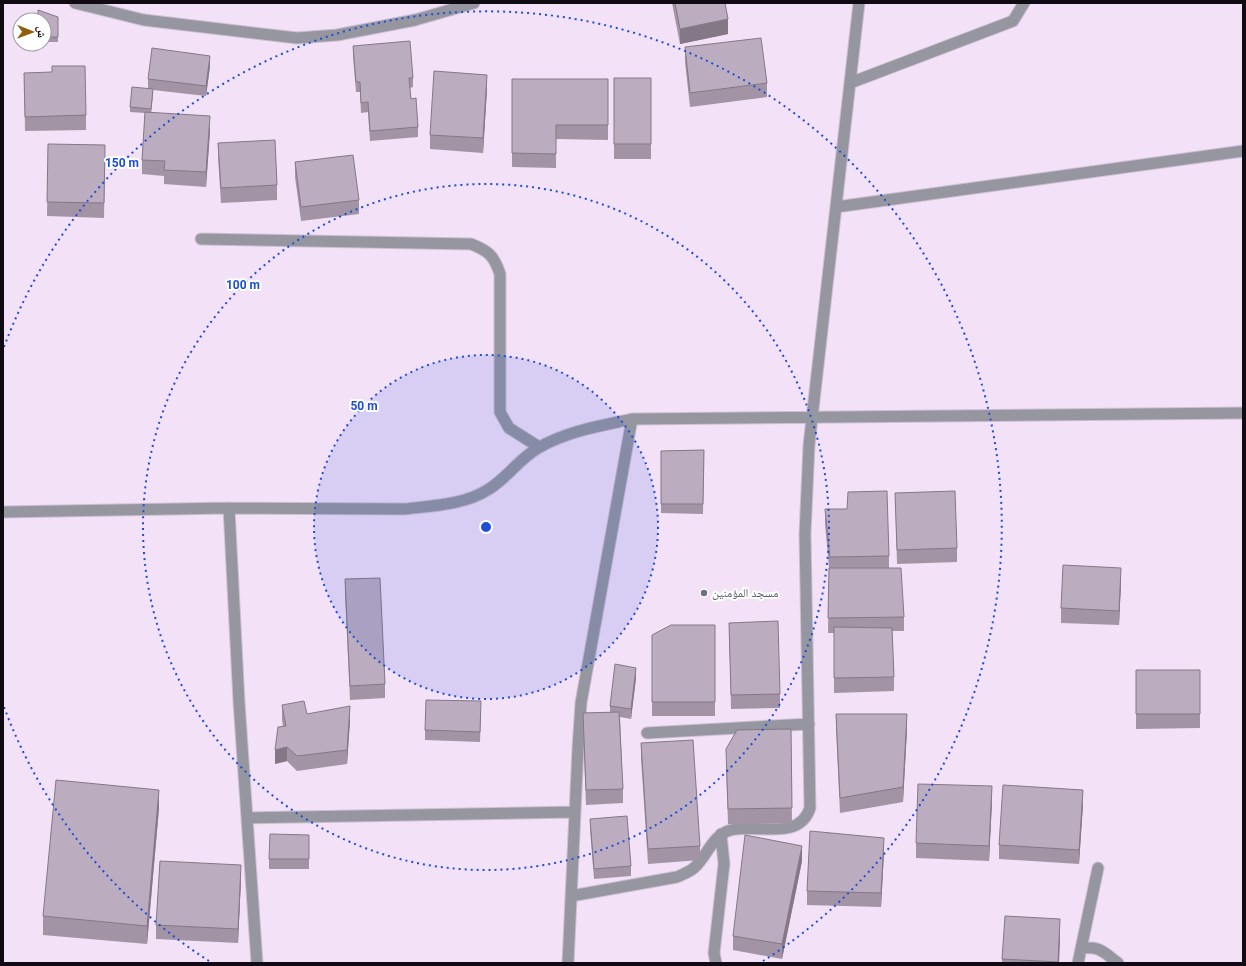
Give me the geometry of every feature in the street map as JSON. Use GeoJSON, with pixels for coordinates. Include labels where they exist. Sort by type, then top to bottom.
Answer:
{"type":"FeatureCollection","features":[{"type":"Feature","properties":{"kind":"street"},"geometry":{"type":"LineString","coordinates":[[75,3],[144,20],[297,38],[337,35],[415,20],[474,3]]}},
{"type":"Feature","properties":{"kind":"street"},"geometry":{"type":"LineString","coordinates":[[571,896],[677,877],[687,873],[696,866],[721,834],[736,829],[790,828],[804,821],[808,815],[811,801],[805,534],[808,453],[859,3]]}},
{"type":"Feature","properties":{"kind":"street"},"geometry":{"type":"LineString","coordinates":[[850,83],[1013,21],[1024,3]]}},
{"type":"Feature","properties":{"kind":"street"},"geometry":{"type":"LineString","coordinates":[[836,206],[1243,151]]}},
{"type":"Feature","properties":{"kind":"street"},"geometry":{"type":"LineString","coordinates":[[201,239],[471,244],[485,249],[495,260],[500,274],[500,412],[509,428],[539,447]]}},
{"type":"Feature","properties":{"kind":"street"},"geometry":{"type":"LineString","coordinates":[[3,512],[228,508],[404,509],[428,506],[470,499],[490,489],[518,462],[539,447],[576,431],[632,420],[812,416],[1243,413]]}},
{"type":"Feature","properties":{"kind":"street"},"geometry":{"type":"LineString","coordinates":[[568,963],[581,702],[632,420]]}},
{"type":"Feature","properties":{"kind":"street"},"geometry":{"type":"LineString","coordinates":[[228,508],[257,963]]}},
{"type":"Feature","properties":{"kind":"street"},"geometry":{"type":"LineString","coordinates":[[648,733],[809,724]]}},
{"type":"Feature","properties":{"kind":"street"},"geometry":{"type":"LineString","coordinates":[[247,818],[575,812]]}},
{"type":"Feature","properties":{"kind":"street"},"geometry":{"type":"LineString","coordinates":[[716,963],[714,954],[724,864],[721,834]]}},
{"type":"Feature","properties":{"kind":"street"},"geometry":{"type":"LineString","coordinates":[[1078,963],[1098,868]]}},
{"type":"Feature","properties":{"kind":"street"},"geometry":{"type":"LineString","coordinates":[[1082,948],[1098,948],[1118,963]]}},
{"type":"Feature","properties":{"kind":"building"},"geometry":{"type":"Polygon","coordinates":[[[675,3],[725,3],[728,19],[680,29],[675,3]]]}},
{"type":"Feature","properties":{"kind":"building"},"geometry":{"type":"Polygon","coordinates":[[[52,15],[58,17],[58,37],[52,37],[52,15]]]}},
{"type":"Feature","properties":{"kind":"building"},"geometry":{"type":"Polygon","coordinates":[[[761,38],[767,83],[690,93],[685,47],[761,38]]]}},
{"type":"Feature","properties":{"kind":"building"},"geometry":{"type":"Polygon","coordinates":[[[410,41],[413,78],[409,78],[411,99],[416,98],[418,127],[370,131],[368,102],[361,103],[360,82],[356,82],[353,46],[410,41]]]}},
{"type":"Feature","properties":{"kind":"building"},"geometry":{"type":"Polygon","coordinates":[[[152,48],[210,56],[206,86],[148,79],[152,48]]]}},
{"type":"Feature","properties":{"kind":"building"},"geometry":{"type":"Polygon","coordinates":[[[52,66],[85,66],[86,115],[25,117],[24,73],[52,72],[52,66]]]}},
{"type":"Feature","properties":{"kind":"building"},"geometry":{"type":"Polygon","coordinates":[[[434,71],[487,75],[483,138],[430,135],[434,71]]]}},
{"type":"Feature","properties":{"kind":"building"},"geometry":{"type":"Polygon","coordinates":[[[614,78],[651,78],[651,144],[614,144],[614,78]]]}},
{"type":"Feature","properties":{"kind":"building"},"geometry":{"type":"Polygon","coordinates":[[[512,79],[608,79],[608,125],[556,125],[556,154],[512,153],[512,79]]]}},
{"type":"Feature","properties":{"kind":"building"},"geometry":{"type":"Polygon","coordinates":[[[132,87],[153,89],[151,109],[130,107],[132,87]]]}},
{"type":"Feature","properties":{"kind":"building"},"geometry":{"type":"Polygon","coordinates":[[[145,112],[210,116],[206,172],[164,170],[165,161],[142,160],[145,112]]]}},
{"type":"Feature","properties":{"kind":"building"},"geometry":{"type":"Polygon","coordinates":[[[275,140],[277,185],[221,188],[218,143],[275,140]]]}},
{"type":"Feature","properties":{"kind":"building"},"geometry":{"type":"Polygon","coordinates":[[[48,144],[105,145],[104,203],[47,202],[48,144]]]}},
{"type":"Feature","properties":{"kind":"building"},"geometry":{"type":"Polygon","coordinates":[[[353,155],[359,200],[301,207],[295,162],[353,155]]]}},
{"type":"Feature","properties":{"kind":"building"},"geometry":{"type":"Polygon","coordinates":[[[704,450],[703,504],[661,504],[661,451],[704,450]]]}},
{"type":"Feature","properties":{"kind":"building"},"geometry":{"type":"Polygon","coordinates":[[[887,491],[889,556],[830,557],[825,509],[847,509],[848,492],[887,491]]]}},
{"type":"Feature","properties":{"kind":"building"},"geometry":{"type":"Polygon","coordinates":[[[955,491],[957,548],[897,550],[895,493],[955,491]]]}},
{"type":"Feature","properties":{"kind":"building"},"geometry":{"type":"Polygon","coordinates":[[[1063,565],[1121,568],[1119,611],[1061,608],[1063,565]]]}},
{"type":"Feature","properties":{"kind":"building"},"geometry":{"type":"Polygon","coordinates":[[[829,568],[901,568],[904,617],[828,618],[829,568]]]}},
{"type":"Feature","properties":{"kind":"building"},"geometry":{"type":"Polygon","coordinates":[[[380,578],[385,684],[350,686],[345,579],[380,578]]]}},
{"type":"Feature","properties":{"kind":"building"},"geometry":{"type":"Polygon","coordinates":[[[778,621],[780,694],[731,695],[729,623],[778,621]]]}},
{"type":"Feature","properties":{"kind":"building"},"geometry":{"type":"Polygon","coordinates":[[[671,625],[715,625],[715,702],[652,702],[652,635],[671,625]]]}},
{"type":"Feature","properties":{"kind":"building"},"geometry":{"type":"Polygon","coordinates":[[[834,627],[892,628],[894,677],[834,678],[834,627]]]}},
{"type":"Feature","properties":{"kind":"building"},"geometry":{"type":"Polygon","coordinates":[[[615,664],[636,668],[631,709],[610,706],[615,664]]]}},
{"type":"Feature","properties":{"kind":"building"},"geometry":{"type":"Polygon","coordinates":[[[1136,670],[1200,670],[1200,714],[1136,714],[1136,670]]]}},
{"type":"Feature","properties":{"kind":"building"},"geometry":{"type":"Polygon","coordinates":[[[426,700],[481,701],[480,732],[425,730],[426,700]]]}},
{"type":"Feature","properties":{"kind":"building"},"geometry":{"type":"Polygon","coordinates":[[[304,701],[307,714],[350,706],[347,750],[297,756],[287,747],[275,750],[278,727],[286,726],[282,705],[304,701]]]}},
{"type":"Feature","properties":{"kind":"building"},"geometry":{"type":"Polygon","coordinates":[[[619,712],[623,789],[586,790],[583,713],[619,712]]]}},
{"type":"Feature","properties":{"kind":"building"},"geometry":{"type":"Polygon","coordinates":[[[836,714],[907,714],[903,787],[840,798],[836,714]]]}},
{"type":"Feature","properties":{"kind":"building"},"geometry":{"type":"Polygon","coordinates":[[[791,729],[792,808],[728,809],[726,749],[737,730],[791,729]]]}},
{"type":"Feature","properties":{"kind":"building"},"geometry":{"type":"Polygon","coordinates":[[[693,740],[700,846],[648,849],[641,743],[693,740]]]}},
{"type":"Feature","properties":{"kind":"building"},"geometry":{"type":"Polygon","coordinates":[[[56,780],[159,790],[147,926],[43,916],[56,780]]]}},
{"type":"Feature","properties":{"kind":"building"},"geometry":{"type":"Polygon","coordinates":[[[918,784],[992,786],[989,846],[916,843],[918,784]]]}},
{"type":"Feature","properties":{"kind":"building"},"geometry":{"type":"Polygon","coordinates":[[[1003,785],[1083,790],[1079,850],[999,845],[1003,785]]]}},
{"type":"Feature","properties":{"kind":"building"},"geometry":{"type":"Polygon","coordinates":[[[627,816],[631,866],[594,869],[590,819],[627,816]]]}},
{"type":"Feature","properties":{"kind":"building"},"geometry":{"type":"Polygon","coordinates":[[[810,831],[884,838],[881,893],[807,891],[810,831]]]}},
{"type":"Feature","properties":{"kind":"building"},"geometry":{"type":"Polygon","coordinates":[[[270,834],[309,835],[309,859],[269,859],[270,834]]]}},
{"type":"Feature","properties":{"kind":"building"},"geometry":{"type":"Polygon","coordinates":[[[745,835],[802,846],[782,944],[733,936],[745,835]]]}},
{"type":"Feature","properties":{"kind":"building"},"geometry":{"type":"Polygon","coordinates":[[[160,861],[241,865],[238,929],[156,925],[160,861]]]}},
{"type":"Feature","properties":{"kind":"building"},"geometry":{"type":"Polygon","coordinates":[[[1005,916],[1060,919],[1058,962],[1002,959],[1005,916]]]}},
{"type":"Feature","properties":{"kind":"place","name":"مسجد المؤمنين"},"geometry":{"type":"Point","coordinates":[704,593]}}]}
